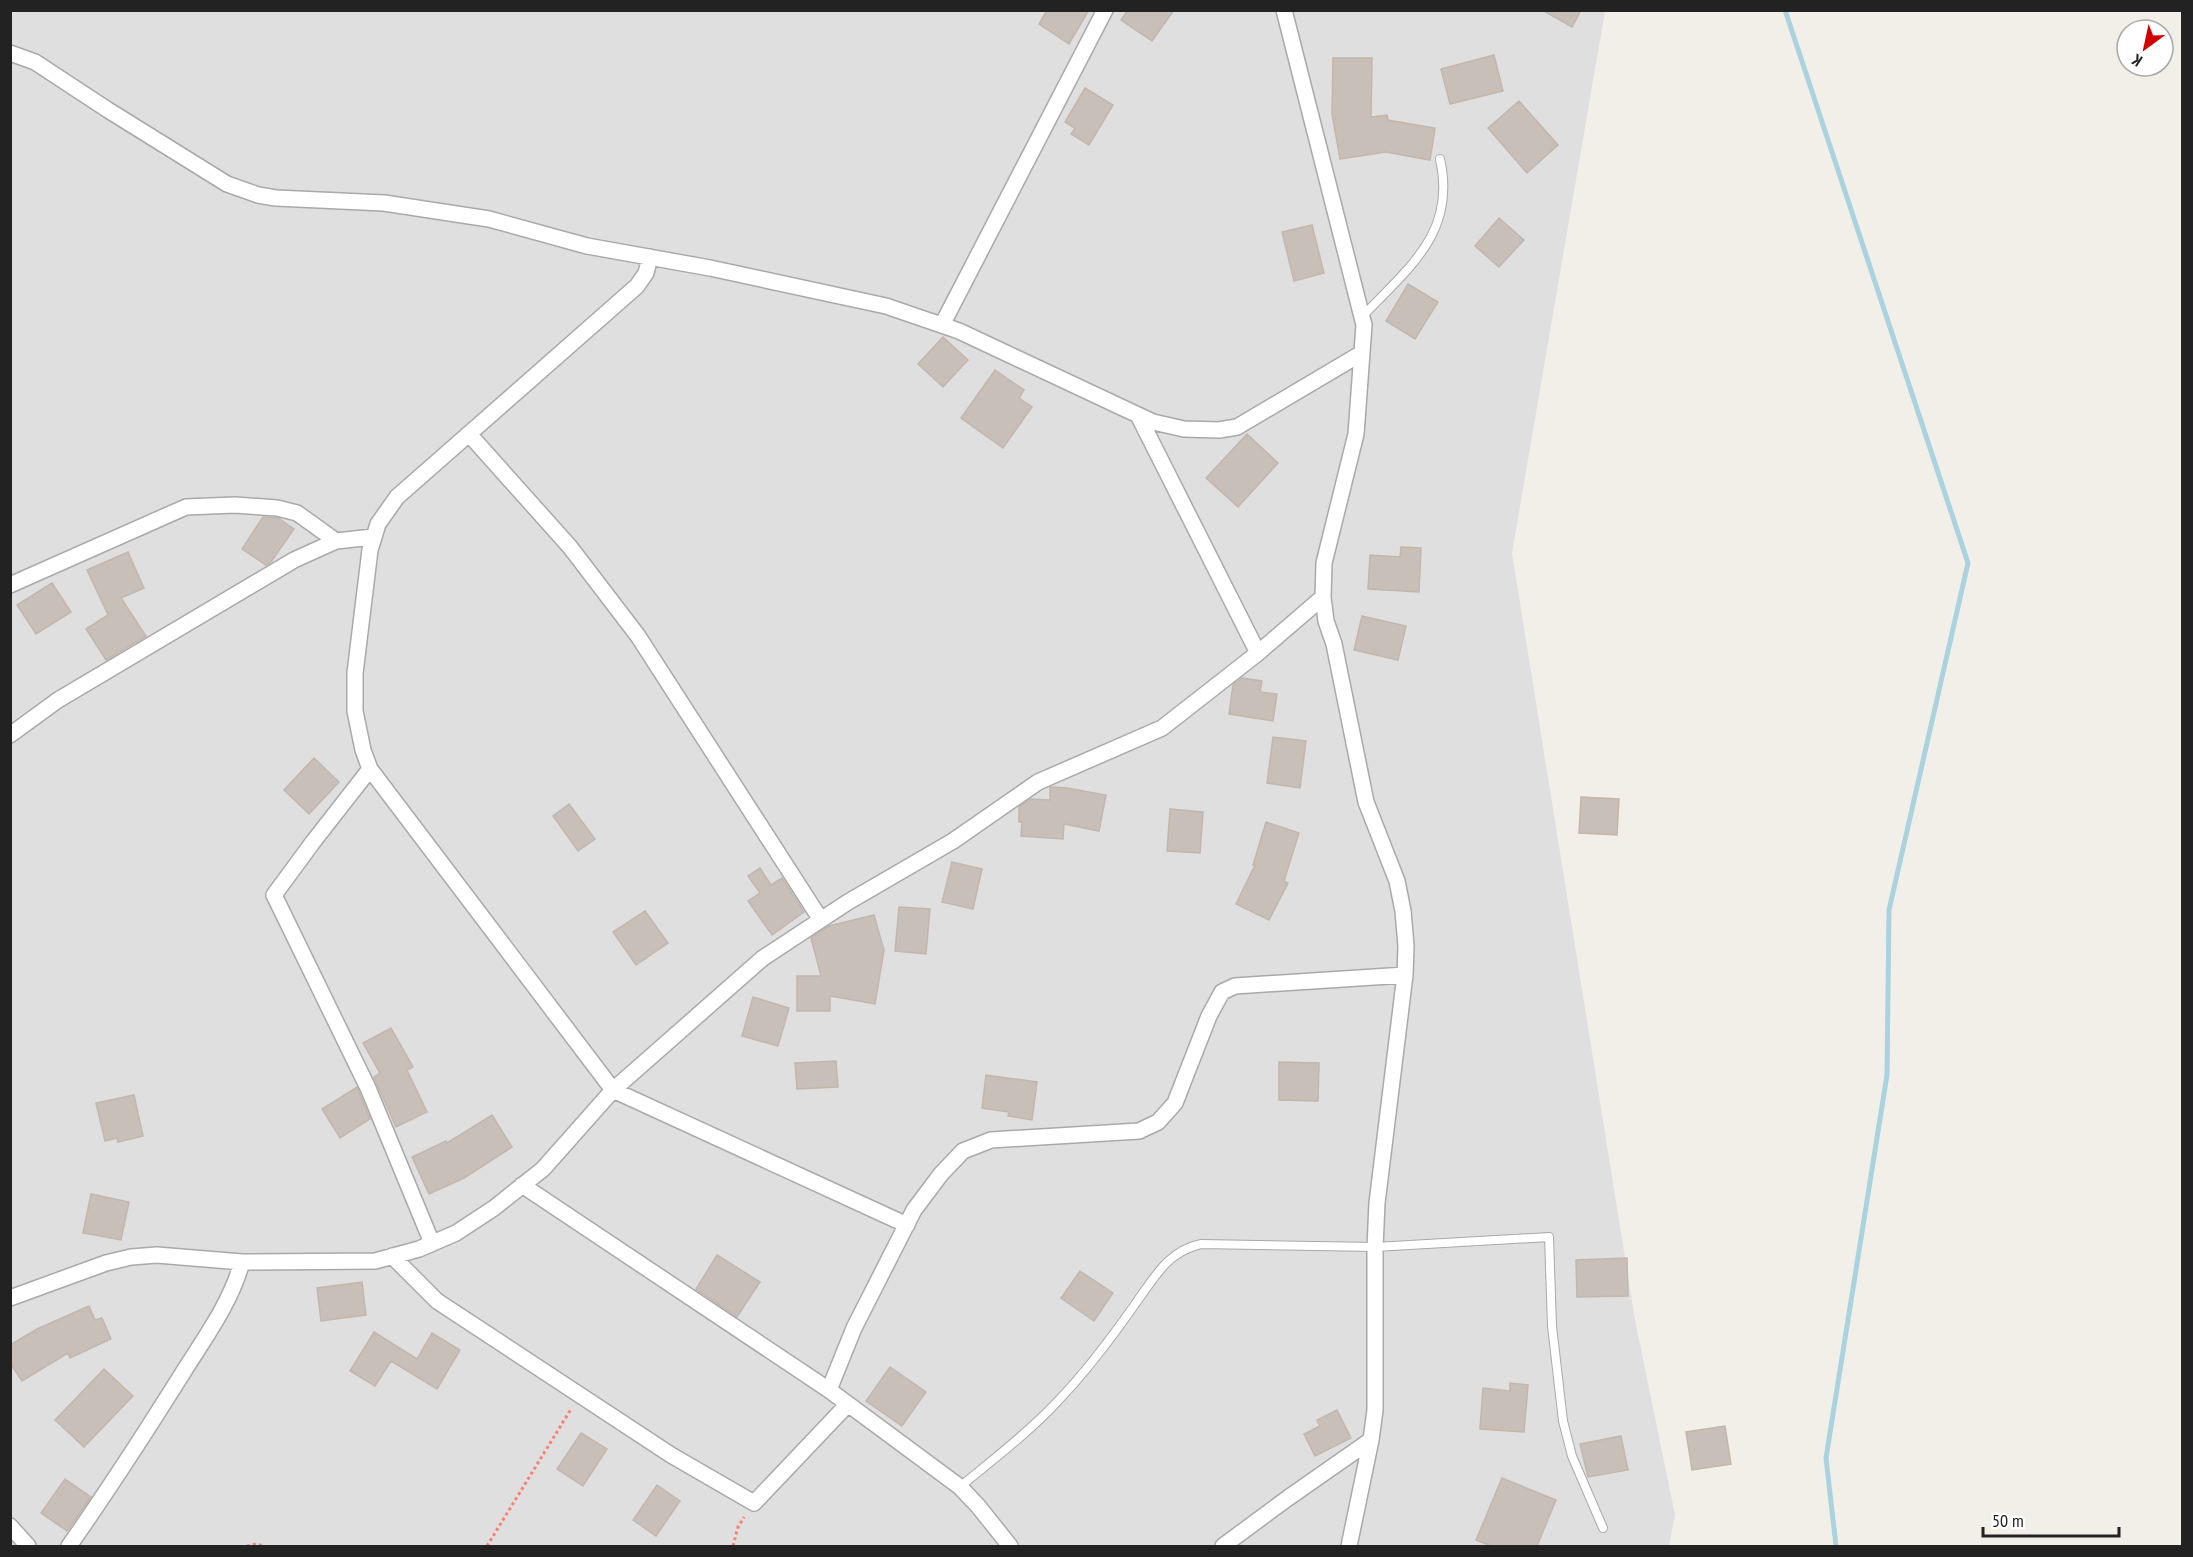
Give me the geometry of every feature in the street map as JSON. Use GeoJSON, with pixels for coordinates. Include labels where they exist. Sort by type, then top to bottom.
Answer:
{"type":"FeatureCollection","features":[{"type":"Feature","properties":{"kind":"street"},"geometry":{"type":"LineString","coordinates":[[942,325],[1105,10]]}},
{"type":"Feature","properties":{"kind":"street"},"geometry":{"type":"LineString","coordinates":[[1284,10],[1364,325],[1356,434],[1324,563],[1323,597],[1326,621],[1334,644],[1366,802],[1397,881],[1403,911],[1406,946],[1405,975],[1382,1149],[1375,1247],[1375,1410],[1349,1546]]}},
{"type":"Feature","properties":{"kind":"street"},"geometry":{"type":"LineString","coordinates":[[10,53],[35,62],[227,184],[243,190],[276,198],[384,203],[489,219],[587,246],[886,306],[959,331],[1153,422],[1184,429],[1220,430],[1237,427],[1362,353]]}},
{"type":"Feature","properties":{"kind":"street"},"geometry":{"type":"LineString","coordinates":[[650,257],[646,273],[637,286],[397,497],[387,510],[369,550],[354,692],[358,730],[370,769],[613,1090],[907,1225]]}},
{"type":"Feature","properties":{"kind":"street"},"geometry":{"type":"LineString","coordinates":[[1138,415],[1258,654]]}},
{"type":"Feature","properties":{"kind":"street"},"geometry":{"type":"LineString","coordinates":[[469,434],[570,547],[638,636],[821,920]]}},
{"type":"Feature","properties":{"kind":"street"},"geometry":{"type":"LineString","coordinates":[[10,585],[186,507],[235,504],[277,508],[297,513],[336,541]]}},
{"type":"Feature","properties":{"kind":"street"},"geometry":{"type":"LineString","coordinates":[[10,735],[58,699],[294,560],[336,541],[373,537]]}},
{"type":"Feature","properties":{"kind":"street"},"geometry":{"type":"LineString","coordinates":[[10,1298],[105,1263],[131,1257],[157,1255],[242,1262],[375,1261],[456,1233],[494,1208],[543,1168],[613,1090],[763,958],[821,920],[953,841],[1038,782],[1162,728],[1258,654],[1323,597]]}},
{"type":"Feature","properties":{"kind":"street"},"geometry":{"type":"LineString","coordinates":[[370,769],[274,895],[368,1088],[432,1243]]}},
{"type":"Feature","properties":{"kind":"street"},"geometry":{"type":"LineString","coordinates":[[829,1390],[854,1328],[914,1210],[941,1174],[963,1151],[992,1140],[1140,1131],[1158,1122],[1174,1103],[1209,1016],[1222,992],[1235,986],[1405,975]]}},
{"type":"Feature","properties":{"kind":"street"},"geometry":{"type":"LineString","coordinates":[[522,1185],[848,1404],[960,1487],[1010,1546]]}},
{"type":"Feature","properties":{"kind":"street"},"geometry":{"type":"LineString","coordinates":[[392,1256],[437,1301],[671,1455],[754,1503],[848,1404]]}},
{"type":"Feature","properties":{"kind":"street"},"geometry":{"type":"LineString","coordinates":[[69,1546],[126,1464],[222,1311],[236,1283],[242,1262]]}},
{"type":"Feature","properties":{"kind":"street"},"geometry":{"type":"LineString","coordinates":[[1223,1546],[1288,1497],[1371,1440]]}},
{"type":"Feature","properties":{"kind":"street"},"geometry":{"type":"LineString","coordinates":[[10,1526],[28,1546]]}},
{"type":"Feature","properties":{"kind":"lane"},"geometry":{"type":"LineString","coordinates":[[1362,318],[1422,252],[1438,224],[1444,196],[1440,159]]}},
{"type":"Feature","properties":{"kind":"lane"},"geometry":{"type":"LineString","coordinates":[[960,1487],[1033,1425],[1074,1385],[1096,1359],[1160,1268],[1181,1250],[1201,1244],[1375,1247],[1548,1237],[1552,1326],[1563,1420],[1572,1456],[1603,1528]]}},
{"type":"Feature","properties":{"kind":"path"},"geometry":{"type":"LineString","coordinates":[[487,1546],[579,1395]]}},
{"type":"Feature","properties":{"kind":"path"},"geometry":{"type":"LineString","coordinates":[[733,1546],[738,1527],[754,1503]]}},
{"type":"Feature","properties":{"kind":"path"},"geometry":{"type":"LineString","coordinates":[[247,1546],[256,1544],[264,1546]]}},
{"type":"Feature","properties":{"kind":"shaded area"},"geometry":{"type":"Polygon","coordinates":[[[11,11],[1605,11],[1512,553],[1635,1320],[1675,1515],[1669,1546],[11,1546],[11,11]]]}},
{"type":"Feature","properties":{"kind":"building"},"geometry":{"type":"Polygon","coordinates":[[[1047,10],[1089,10],[1069,44],[1039,24],[1047,10]]]}},
{"type":"Feature","properties":{"kind":"building"},"geometry":{"type":"Polygon","coordinates":[[[1128,10],[1174,10],[1152,41],[1121,20],[1128,10]]]}},
{"type":"Feature","properties":{"kind":"building"},"geometry":{"type":"Polygon","coordinates":[[[1542,10],[1581,10],[1572,27],[1542,10]]]}},
{"type":"Feature","properties":{"kind":"building"},"geometry":{"type":"Polygon","coordinates":[[[1494,55],[1503,91],[1450,104],[1441,69],[1494,55]]]}},
{"type":"Feature","properties":{"kind":"building"},"geometry":{"type":"Polygon","coordinates":[[[1333,58],[1372,58],[1371,117],[1387,115],[1388,120],[1435,128],[1430,160],[1386,152],[1340,159],[1332,114],[1333,58]]]}},
{"type":"Feature","properties":{"kind":"building"},"geometry":{"type":"Polygon","coordinates":[[[1085,88],[1113,105],[1089,145],[1071,134],[1075,128],[1065,122],[1085,88]]]}},
{"type":"Feature","properties":{"kind":"building"},"geometry":{"type":"Polygon","coordinates":[[[1519,101],[1558,145],[1527,173],[1488,128],[1519,101]]]}},
{"type":"Feature","properties":{"kind":"building"},"geometry":{"type":"Polygon","coordinates":[[[1499,218],[1524,240],[1499,267],[1475,246],[1499,218]]]}},
{"type":"Feature","properties":{"kind":"building"},"geometry":{"type":"Polygon","coordinates":[[[1312,225],[1324,273],[1294,281],[1282,232],[1312,225]]]}},
{"type":"Feature","properties":{"kind":"building"},"geometry":{"type":"Polygon","coordinates":[[[1408,284],[1438,302],[1415,339],[1386,321],[1408,284]]]}},
{"type":"Feature","properties":{"kind":"building"},"geometry":{"type":"Polygon","coordinates":[[[943,337],[968,360],[943,387],[918,364],[943,337]]]}},
{"type":"Feature","properties":{"kind":"building"},"geometry":{"type":"Polygon","coordinates":[[[995,370],[1024,390],[1019,398],[1032,407],[1003,448],[961,418],[995,370]]]}},
{"type":"Feature","properties":{"kind":"building"},"geometry":{"type":"Polygon","coordinates":[[[1247,434],[1278,463],[1238,507],[1206,478],[1247,434]]]}},
{"type":"Feature","properties":{"kind":"building"},"geometry":{"type":"Polygon","coordinates":[[[263,517],[278,518],[294,529],[271,562],[266,565],[242,549],[263,517]]]}},
{"type":"Feature","properties":{"kind":"building"},"geometry":{"type":"Polygon","coordinates":[[[1401,547],[1421,548],[1419,592],[1368,589],[1370,555],[1400,557],[1401,547]]]}},
{"type":"Feature","properties":{"kind":"building"},"geometry":{"type":"Polygon","coordinates":[[[128,552],[144,588],[121,598],[146,636],[106,660],[86,629],[108,615],[87,570],[128,552]]]}},
{"type":"Feature","properties":{"kind":"building"},"geometry":{"type":"Polygon","coordinates":[[[52,583],[71,612],[36,634],[17,605],[52,583]]]}},
{"type":"Feature","properties":{"kind":"building"},"geometry":{"type":"Polygon","coordinates":[[[1362,616],[1406,626],[1398,660],[1354,650],[1362,616]]]}},
{"type":"Feature","properties":{"kind":"building"},"geometry":{"type":"Polygon","coordinates":[[[1242,678],[1262,681],[1260,692],[1277,694],[1273,721],[1229,714],[1233,685],[1242,678]]]}},
{"type":"Feature","properties":{"kind":"building"},"geometry":{"type":"Polygon","coordinates":[[[1273,737],[1306,741],[1300,788],[1267,783],[1273,737]]]}},
{"type":"Feature","properties":{"kind":"building"},"geometry":{"type":"Polygon","coordinates":[[[314,758],[339,782],[309,814],[284,790],[314,758]]]}},
{"type":"Feature","properties":{"kind":"building"},"geometry":{"type":"Polygon","coordinates":[[[1050,787],[1106,795],[1099,831],[1064,824],[1063,839],[1021,836],[1022,822],[1019,822],[1019,807],[1031,799],[1050,800],[1050,787]]]}},
{"type":"Feature","properties":{"kind":"building"},"geometry":{"type":"Polygon","coordinates":[[[1581,797],[1619,799],[1617,835],[1579,833],[1581,797]]]}},
{"type":"Feature","properties":{"kind":"building"},"geometry":{"type":"Polygon","coordinates":[[[569,804],[595,839],[578,851],[553,816],[569,804]]]}},
{"type":"Feature","properties":{"kind":"building"},"geometry":{"type":"Polygon","coordinates":[[[1170,809],[1203,812],[1200,853],[1167,851],[1170,809]]]}},
{"type":"Feature","properties":{"kind":"building"},"geometry":{"type":"Polygon","coordinates":[[[1266,822],[1299,833],[1284,881],[1288,883],[1269,920],[1236,904],[1255,865],[1253,865],[1266,822]]]}},
{"type":"Feature","properties":{"kind":"building"},"geometry":{"type":"Polygon","coordinates":[[[952,862],[982,869],[973,909],[942,902],[952,862]]]}},
{"type":"Feature","properties":{"kind":"building"},"geometry":{"type":"Polygon","coordinates":[[[760,868],[771,885],[782,878],[804,912],[772,935],[748,901],[760,893],[748,876],[760,868]]]}},
{"type":"Feature","properties":{"kind":"building"},"geometry":{"type":"Polygon","coordinates":[[[899,907],[930,909],[926,954],[895,951],[899,907]]]}},
{"type":"Feature","properties":{"kind":"building"},"geometry":{"type":"Polygon","coordinates":[[[645,911],[668,943],[636,965],[613,932],[645,911]]]}},
{"type":"Feature","properties":{"kind":"building"},"geometry":{"type":"Polygon","coordinates":[[[874,915],[884,950],[875,1004],[830,996],[830,1011],[797,1011],[797,976],[821,976],[811,938],[829,926],[874,915]]]}},
{"type":"Feature","properties":{"kind":"building"},"geometry":{"type":"Polygon","coordinates":[[[753,997],[789,1008],[778,1046],[742,1036],[753,997]]]}},
{"type":"Feature","properties":{"kind":"building"},"geometry":{"type":"Polygon","coordinates":[[[391,1028],[413,1067],[407,1070],[427,1112],[396,1127],[374,1077],[380,1073],[363,1043],[391,1028]]]}},
{"type":"Feature","properties":{"kind":"building"},"geometry":{"type":"Polygon","coordinates":[[[836,1061],[838,1087],[797,1089],[795,1063],[836,1061]]]}},
{"type":"Feature","properties":{"kind":"building"},"geometry":{"type":"Polygon","coordinates":[[[1279,1062],[1319,1063],[1318,1101],[1279,1100],[1279,1062]]]}},
{"type":"Feature","properties":{"kind":"building"},"geometry":{"type":"Polygon","coordinates":[[[986,1075],[1037,1082],[1032,1120],[1008,1116],[1009,1112],[982,1108],[986,1075]]]}},
{"type":"Feature","properties":{"kind":"building"},"geometry":{"type":"Polygon","coordinates":[[[357,1087],[370,1119],[340,1138],[322,1109],[357,1087]]]}},
{"type":"Feature","properties":{"kind":"building"},"geometry":{"type":"Polygon","coordinates":[[[134,1095],[143,1136],[118,1142],[117,1138],[105,1141],[96,1103],[134,1095]]]}},
{"type":"Feature","properties":{"kind":"building"},"geometry":{"type":"Polygon","coordinates":[[[492,1115],[512,1147],[464,1178],[429,1194],[412,1157],[446,1141],[447,1143],[492,1115]]]}},
{"type":"Feature","properties":{"kind":"building"},"geometry":{"type":"Polygon","coordinates":[[[91,1194],[129,1202],[121,1240],[83,1233],[91,1194]]]}},
{"type":"Feature","properties":{"kind":"building"},"geometry":{"type":"Polygon","coordinates":[[[717,1255],[760,1282],[737,1317],[696,1289],[717,1255]]]}},
{"type":"Feature","properties":{"kind":"building"},"geometry":{"type":"Polygon","coordinates":[[[1627,1258],[1628,1296],[1577,1297],[1576,1260],[1627,1258]]]}},
{"type":"Feature","properties":{"kind":"building"},"geometry":{"type":"Polygon","coordinates":[[[1080,1271],[1113,1293],[1094,1321],[1061,1298],[1080,1271]]]}},
{"type":"Feature","properties":{"kind":"building"},"geometry":{"type":"Polygon","coordinates":[[[362,1282],[366,1315],[321,1321],[317,1288],[362,1282]]]}},
{"type":"Feature","properties":{"kind":"building"},"geometry":{"type":"Polygon","coordinates":[[[89,1306],[95,1320],[102,1318],[111,1339],[70,1358],[68,1353],[22,1381],[10,1363],[10,1345],[37,1329],[89,1306]]]}},
{"type":"Feature","properties":{"kind":"building"},"geometry":{"type":"Polygon","coordinates":[[[374,1332],[417,1359],[432,1333],[460,1350],[437,1389],[391,1361],[375,1386],[350,1371],[374,1332]]]}},
{"type":"Feature","properties":{"kind":"building"},"geometry":{"type":"Polygon","coordinates":[[[890,1367],[926,1392],[902,1426],[866,1401],[890,1367]]]}},
{"type":"Feature","properties":{"kind":"building"},"geometry":{"type":"Polygon","coordinates":[[[104,1369],[133,1396],[84,1447],[55,1420],[104,1369]]]}},
{"type":"Feature","properties":{"kind":"building"},"geometry":{"type":"Polygon","coordinates":[[[1510,1383],[1528,1385],[1524,1432],[1480,1429],[1483,1388],[1510,1391],[1510,1383]]]}},
{"type":"Feature","properties":{"kind":"building"},"geometry":{"type":"Polygon","coordinates":[[[1337,1410],[1351,1438],[1315,1456],[1304,1434],[1320,1426],[1317,1420],[1337,1410]]]}},
{"type":"Feature","properties":{"kind":"building"},"geometry":{"type":"Polygon","coordinates":[[[1725,1426],[1731,1464],[1692,1470],[1686,1432],[1725,1426]]]}},
{"type":"Feature","properties":{"kind":"building"},"geometry":{"type":"Polygon","coordinates":[[[581,1433],[607,1449],[583,1486],[557,1469],[581,1433]]]}},
{"type":"Feature","properties":{"kind":"building"},"geometry":{"type":"Polygon","coordinates":[[[1621,1436],[1628,1470],[1588,1477],[1580,1444],[1621,1436]]]}},
{"type":"Feature","properties":{"kind":"building"},"geometry":{"type":"Polygon","coordinates":[[[1502,1478],[1556,1500],[1537,1546],[1491,1546],[1476,1540],[1502,1478]]]}},
{"type":"Feature","properties":{"kind":"building"},"geometry":{"type":"Polygon","coordinates":[[[65,1479],[91,1497],[67,1531],[41,1513],[65,1479]]]}},
{"type":"Feature","properties":{"kind":"building"},"geometry":{"type":"Polygon","coordinates":[[[657,1485],[680,1501],[656,1536],[633,1520],[657,1485]]]}},
{"type":"Feature","properties":{"kind":"waterway"},"geometry":{"type":"LineString","coordinates":[[1785,10],[1968,563],[1889,910],[1887,1075],[1826,1458],[1836,1546]]}}]}
